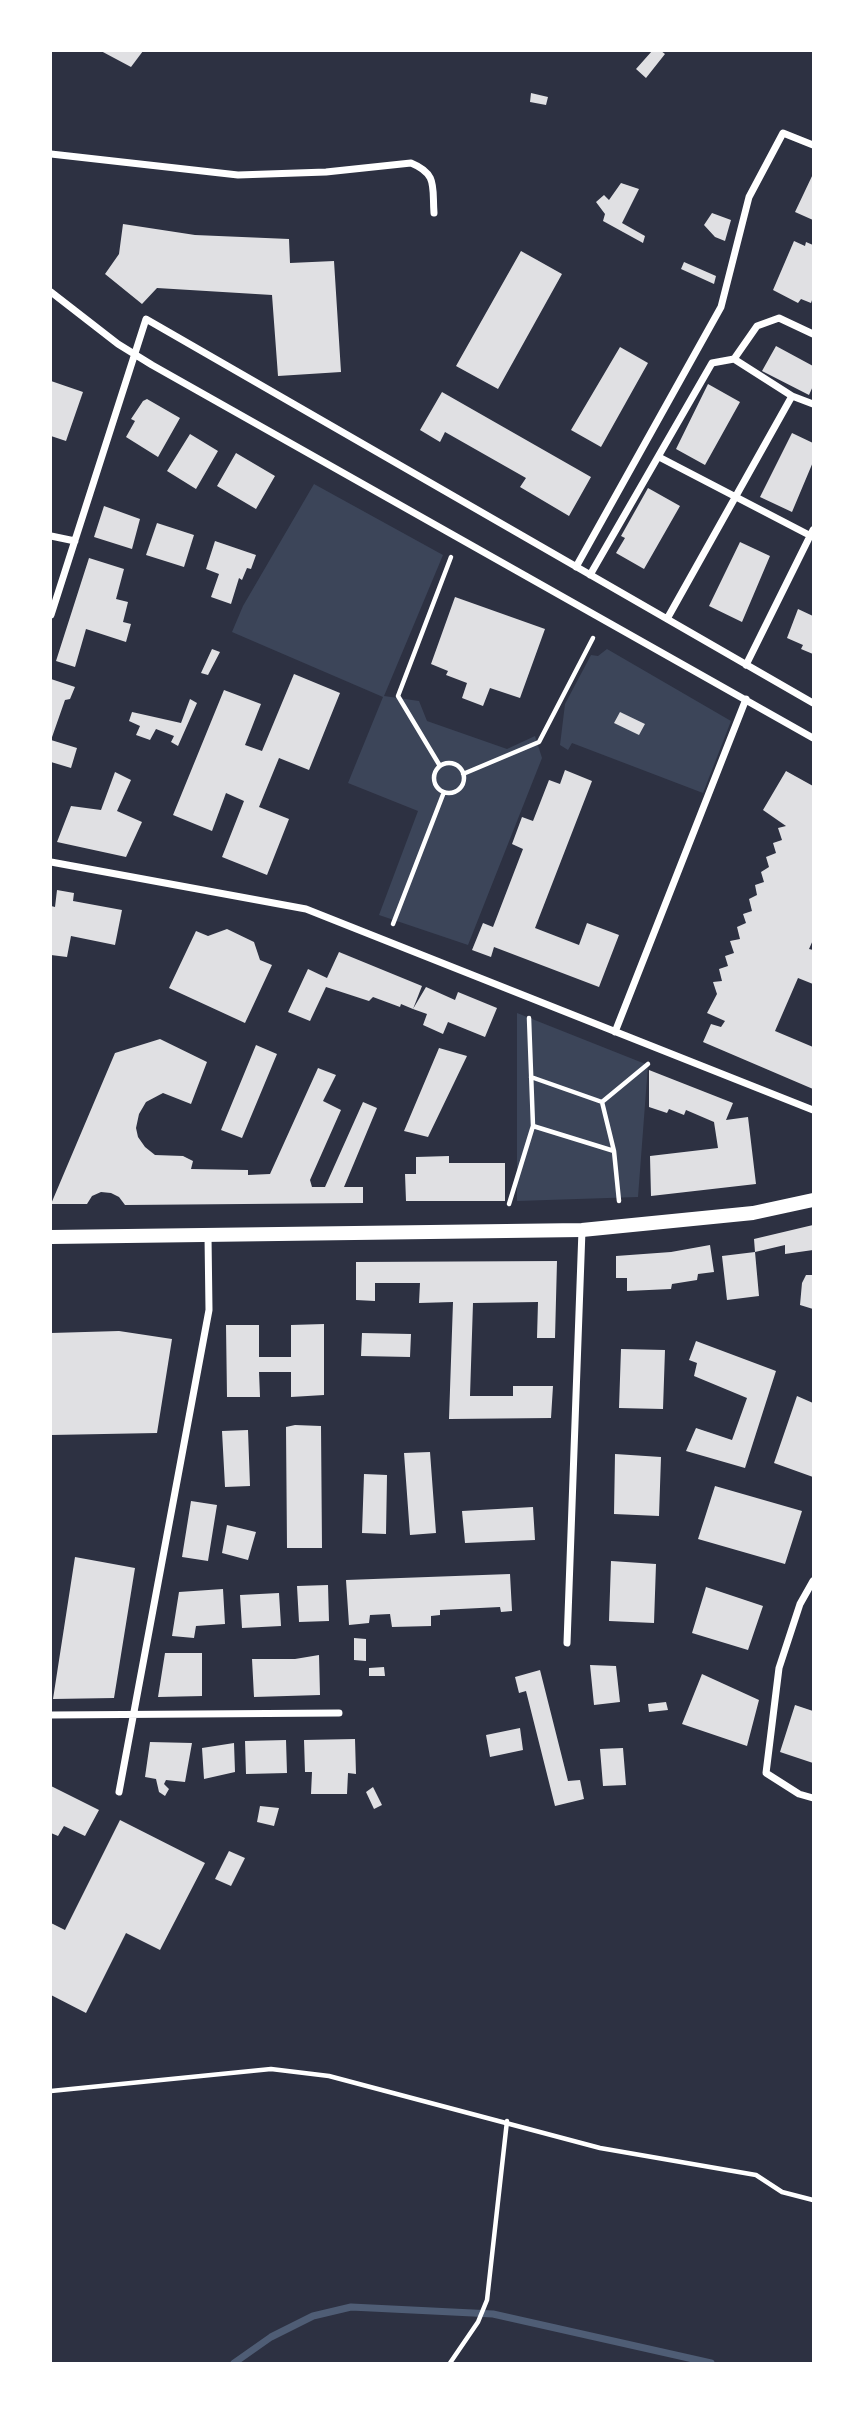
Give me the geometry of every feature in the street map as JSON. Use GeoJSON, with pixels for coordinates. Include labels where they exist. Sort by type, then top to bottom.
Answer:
{"type":"FeatureCollection","features":[{"type":"Feature","properties":{"kind":"main road"},"geometry":{"type":"LineString","coordinates":[[51,1237],[582,1230],[753,1213],[813,1200]]}},
{"type":"Feature","properties":{"kind":"street"},"geometry":{"type":"LineString","coordinates":[[576,566],[721,307],[749,197],[783,133],[813,145]]}},
{"type":"Feature","properties":{"kind":"street"},"geometry":{"type":"LineString","coordinates":[[51,155],[238,175],[326,172],[411,163],[424,168],[431,176],[434,213]]}},
{"type":"Feature","properties":{"kind":"street"},"geometry":{"type":"LineString","coordinates":[[51,292],[134,355],[813,738]]}},
{"type":"Feature","properties":{"kind":"street"},"geometry":{"type":"LineString","coordinates":[[51,615],[146,318],[813,703]]}},
{"type":"Feature","properties":{"kind":"street"},"geometry":{"type":"LineString","coordinates":[[734,359],[757,326],[779,318],[813,334]]}},
{"type":"Feature","properties":{"kind":"street"},"geometry":{"type":"LineString","coordinates":[[590,575],[712,363],[734,359],[792,396],[813,404]]}},
{"type":"Feature","properties":{"kind":"street"},"geometry":{"type":"LineString","coordinates":[[667,619],[792,396]]}},
{"type":"Feature","properties":{"kind":"street"},"geometry":{"type":"LineString","coordinates":[[659,457],[736,498],[812,533],[746,665]]}},
{"type":"Feature","properties":{"kind":"street"},"geometry":{"type":"LineString","coordinates":[[51,536],[75,541]]}},
{"type":"Feature","properties":{"kind":"street"},"geometry":{"type":"LineString","coordinates":[[615,1031],[746,699]]}},
{"type":"Feature","properties":{"kind":"street"},"geometry":{"type":"LineString","coordinates":[[51,862],[306,909],[813,1110]]}},
{"type":"Feature","properties":{"kind":"street"},"geometry":{"type":"LineString","coordinates":[[567,1643],[582,1230]]}},
{"type":"Feature","properties":{"kind":"street"},"geometry":{"type":"LineString","coordinates":[[119,1792],[209,1310],[208,1236]]}},
{"type":"Feature","properties":{"kind":"street"},"geometry":{"type":"LineString","coordinates":[[813,1581],[800,1604],[779,1668],[766,1773],[799,1794],[813,1798]]}},
{"type":"Feature","properties":{"kind":"street"},"geometry":{"type":"LineString","coordinates":[[51,1715],[339,1713]]}},
{"type":"Feature","properties":{"kind":"path"},"geometry":{"type":"LineString","coordinates":[[440,766],[398,696],[451,557]]}},
{"type":"Feature","properties":{"kind":"path"},"geometry":{"type":"LineString","coordinates":[[463,774],[539,742],[593,638]]}},
{"type":"Feature","properties":{"kind":"path"},"geometry":{"type":"LineString","coordinates":[[454,764],[463,774],[463,783],[458,790],[444,792],[435,782],[435,773],[440,766],[454,764]]}},
{"type":"Feature","properties":{"kind":"path"},"geometry":{"type":"LineString","coordinates":[[393,924],[444,792]]}},
{"type":"Feature","properties":{"kind":"path"},"geometry":{"type":"LineString","coordinates":[[509,1204],[533,1126],[529,1018]]}},
{"type":"Feature","properties":{"kind":"path"},"geometry":{"type":"LineString","coordinates":[[602,1102],[648,1065]]}},
{"type":"Feature","properties":{"kind":"path"},"geometry":{"type":"LineString","coordinates":[[531,1077],[602,1102]]}},
{"type":"Feature","properties":{"kind":"path"},"geometry":{"type":"LineString","coordinates":[[602,1102],[614,1151],[619,1201]]}},
{"type":"Feature","properties":{"kind":"path"},"geometry":{"type":"LineString","coordinates":[[533,1126],[614,1151]]}},
{"type":"Feature","properties":{"kind":"path"},"geometry":{"type":"LineString","coordinates":[[51,2091],[271,2069],[329,2076],[600,2148],[756,2175],[782,2192],[813,2200]]}},
{"type":"Feature","properties":{"kind":"path"},"geometry":{"type":"LineString","coordinates":[[450,2363],[478,2322],[487,2300],[507,2122]]}},
{"type":"Feature","properties":{"kind":"shaded area"},"geometry":{"type":"Polygon","coordinates":[[[314,484],[443,555],[384,696],[419,701],[427,721],[507,749],[535,736],[542,758],[468,945],[379,915],[418,811],[348,783],[383,697],[232,632],[243,606],[314,484]]]}},
{"type":"Feature","properties":{"kind":"shaded area"},"geometry":{"type":"Polygon","coordinates":[[[607,649],[731,721],[703,793],[572,743],[568,750],[560,745],[565,704],[591,655],[598,656],[607,649]]]}},
{"type":"Feature","properties":{"kind":"shaded area"},"geometry":{"type":"Polygon","coordinates":[[[517,1013],[648,1065],[638,1197],[517,1201],[517,1013]]]}},
{"type":"Feature","properties":{"kind":"building"},"geometry":{"type":"Polygon","coordinates":[[[101,51],[143,51],[131,67],[101,51]]]}},
{"type":"Feature","properties":{"kind":"building"},"geometry":{"type":"Polygon","coordinates":[[[652,51],[665,54],[646,78],[636,69],[652,51]]]}},
{"type":"Feature","properties":{"kind":"building"},"geometry":{"type":"Polygon","coordinates":[[[531,93],[548,97],[546,105],[530,102],[531,93]]]}},
{"type":"Feature","properties":{"kind":"building"},"geometry":{"type":"Polygon","coordinates":[[[813,174],[813,220],[795,212],[813,174]]]}},
{"type":"Feature","properties":{"kind":"building"},"geometry":{"type":"Polygon","coordinates":[[[621,183],[639,189],[622,223],[645,236],[643,243],[603,221],[605,214],[596,202],[604,195],[609,200],[621,183]]]}},
{"type":"Feature","properties":{"kind":"building"},"geometry":{"type":"Polygon","coordinates":[[[712,213],[731,220],[725,241],[715,237],[704,225],[712,213]]]}},
{"type":"Feature","properties":{"kind":"building"},"geometry":{"type":"Polygon","coordinates":[[[123,224],[195,235],[289,239],[290,263],[334,261],[341,372],[278,376],[272,295],[157,288],[142,304],[105,274],[119,254],[123,224]]]}},
{"type":"Feature","properties":{"kind":"building"},"geometry":{"type":"Polygon","coordinates":[[[794,241],[805,246],[806,242],[813,245],[811,303],[801,299],[798,303],[773,290],[794,241]]]}},
{"type":"Feature","properties":{"kind":"building"},"geometry":{"type":"Polygon","coordinates":[[[521,251],[562,274],[498,389],[456,366],[521,251]]]}},
{"type":"Feature","properties":{"kind":"building"},"geometry":{"type":"Polygon","coordinates":[[[684,262],[716,276],[714,284],[681,269],[684,262]]]}},
{"type":"Feature","properties":{"kind":"building"},"geometry":{"type":"Polygon","coordinates":[[[776,346],[813,366],[813,386],[809,395],[762,371],[776,346]]]}},
{"type":"Feature","properties":{"kind":"building"},"geometry":{"type":"Polygon","coordinates":[[[620,347],[648,363],[601,447],[571,430],[620,347]]]}},
{"type":"Feature","properties":{"kind":"building"},"geometry":{"type":"Polygon","coordinates":[[[51,381],[83,392],[66,441],[51,436],[51,381]]]}},
{"type":"Feature","properties":{"kind":"building"},"geometry":{"type":"Polygon","coordinates":[[[708,384],[740,402],[705,465],[676,449],[708,384]]]}},
{"type":"Feature","properties":{"kind":"building"},"geometry":{"type":"Polygon","coordinates":[[[442,392],[591,477],[569,516],[520,487],[526,478],[445,432],[440,442],[420,430],[442,392]]]}},
{"type":"Feature","properties":{"kind":"building"},"geometry":{"type":"Polygon","coordinates":[[[147,399],[180,418],[158,457],[126,437],[135,421],[131,419],[147,399]]]}},
{"type":"Feature","properties":{"kind":"building"},"geometry":{"type":"Polygon","coordinates":[[[792,433],[813,443],[813,462],[792,512],[760,497],[792,433]]]}},
{"type":"Feature","properties":{"kind":"building"},"geometry":{"type":"Polygon","coordinates":[[[190,434],[218,451],[196,489],[167,471],[190,434]]]}},
{"type":"Feature","properties":{"kind":"building"},"geometry":{"type":"Polygon","coordinates":[[[236,453],[275,476],[256,509],[217,486],[236,453]]]}},
{"type":"Feature","properties":{"kind":"building"},"geometry":{"type":"Polygon","coordinates":[[[648,488],[680,506],[644,569],[616,553],[625,538],[621,536],[648,488]]]}},
{"type":"Feature","properties":{"kind":"building"},"geometry":{"type":"Polygon","coordinates":[[[104,506],[140,519],[132,549],[94,537],[104,506]]]}},
{"type":"Feature","properties":{"kind":"building"},"geometry":{"type":"Polygon","coordinates":[[[157,523],[194,535],[184,567],[146,555],[157,523]]]}},
{"type":"Feature","properties":{"kind":"building"},"geometry":{"type":"Polygon","coordinates":[[[215,541],[256,555],[251,569],[247,568],[242,580],[239,578],[231,604],[211,597],[219,574],[206,569],[215,541]]]}},
{"type":"Feature","properties":{"kind":"building"},"geometry":{"type":"Polygon","coordinates":[[[740,542],[770,556],[742,622],[709,606],[740,542]]]}},
{"type":"Feature","properties":{"kind":"building"},"geometry":{"type":"Polygon","coordinates":[[[89,558],[124,569],[116,599],[128,602],[123,622],[131,624],[126,642],[86,629],[75,667],[56,661],[89,558]]]}},
{"type":"Feature","properties":{"kind":"building"},"geometry":{"type":"Polygon","coordinates":[[[455,597],[545,629],[520,698],[490,688],[483,706],[462,698],[467,683],[446,675],[448,671],[431,664],[455,597]]]}},
{"type":"Feature","properties":{"kind":"building"},"geometry":{"type":"Polygon","coordinates":[[[798,609],[813,616],[813,654],[801,649],[803,645],[787,638],[798,609]]]}},
{"type":"Feature","properties":{"kind":"building"},"geometry":{"type":"Polygon","coordinates":[[[212,649],[220,652],[208,675],[201,673],[212,649]]]}},
{"type":"Feature","properties":{"kind":"building"},"geometry":{"type":"Polygon","coordinates":[[[294,674],[340,693],[309,770],[279,758],[259,807],[289,819],[267,875],[222,857],[244,801],[226,793],[212,831],[173,815],[224,690],[261,704],[245,745],[262,751],[294,674]]]}},
{"type":"Feature","properties":{"kind":"building"},"geometry":{"type":"Polygon","coordinates":[[[51,679],[75,687],[70,699],[65,700],[51,740],[51,679]]]}},
{"type":"Feature","properties":{"kind":"building"},"geometry":{"type":"Polygon","coordinates":[[[190,699],[197,703],[178,746],[171,742],[174,736],[156,729],[150,740],[136,735],[140,726],[129,721],[132,712],[181,723],[190,699]]]}},
{"type":"Feature","properties":{"kind":"building"},"geometry":{"type":"Polygon","coordinates":[[[620,712],[645,724],[639,735],[614,723],[620,712]]]}},
{"type":"Feature","properties":{"kind":"building"},"geometry":{"type":"Polygon","coordinates":[[[51,740],[77,748],[71,768],[51,762],[51,740]]]}},
{"type":"Feature","properties":{"kind":"building"},"geometry":{"type":"Polygon","coordinates":[[[565,770],[592,781],[535,928],[579,945],[587,923],[619,935],[599,987],[494,947],[491,957],[472,950],[483,923],[493,927],[523,849],[512,844],[522,817],[533,821],[549,780],[560,784],[565,770]]]}},
{"type":"Feature","properties":{"kind":"building"},"geometry":{"type":"Polygon","coordinates":[[[786,771],[813,786],[813,940],[809,949],[813,950],[813,984],[798,978],[775,1031],[813,1047],[813,1089],[703,1042],[711,1024],[721,1027],[725,1021],[707,1013],[717,994],[713,982],[722,981],[719,969],[728,966],[725,956],[734,953],[730,941],[740,939],[737,927],[746,923],[743,914],[752,911],[749,899],[757,895],[755,885],[764,882],[761,872],[769,867],[766,857],[776,853],[773,843],[782,840],[778,828],[786,826],[763,810],[786,771]]]}},
{"type":"Feature","properties":{"kind":"building"},"geometry":{"type":"Polygon","coordinates":[[[115,772],[131,780],[117,811],[142,822],[126,857],[57,842],[71,806],[101,810],[115,772]]]}},
{"type":"Feature","properties":{"kind":"building"},"geometry":{"type":"Polygon","coordinates":[[[57,890],[74,893],[73,901],[122,910],[115,945],[71,936],[67,957],[51,955],[51,906],[55,907],[57,890]]]}},
{"type":"Feature","properties":{"kind":"building"},"geometry":{"type":"Polygon","coordinates":[[[227,929],[254,942],[260,960],[272,965],[245,1023],[169,988],[196,931],[208,936],[227,929]]]}},
{"type":"Feature","properties":{"kind":"building"},"geometry":{"type":"Polygon","coordinates":[[[339,952],[422,986],[413,1009],[373,997],[369,1001],[326,987],[310,1021],[288,1012],[308,969],[327,978],[339,952]]]}},
{"type":"Feature","properties":{"kind":"building"},"geometry":{"type":"Polygon","coordinates":[[[426,987],[455,1000],[458,992],[497,1008],[485,1037],[448,1022],[443,1034],[423,1025],[427,1014],[413,1009],[426,987]]]}},
{"type":"Feature","properties":{"kind":"building"},"geometry":{"type":"Polygon","coordinates":[[[160,1039],[207,1062],[191,1104],[163,1093],[146,1102],[139,1114],[136,1128],[145,1147],[155,1155],[183,1156],[193,1161],[191,1169],[248,1170],[248,1175],[270,1174],[318,1068],[336,1075],[323,1101],[341,1110],[310,1180],[312,1187],[325,1187],[363,1102],[377,1108],[344,1187],[363,1187],[363,1203],[125,1205],[119,1197],[101,1192],[92,1196],[87,1204],[51,1204],[115,1053],[160,1039]]]}},
{"type":"Feature","properties":{"kind":"building"},"geometry":{"type":"Polygon","coordinates":[[[256,1045],[277,1054],[242,1138],[221,1130],[256,1045]]]}},
{"type":"Feature","properties":{"kind":"building"},"geometry":{"type":"Polygon","coordinates":[[[439,1048],[467,1056],[428,1137],[404,1131],[439,1048]]]}},
{"type":"Feature","properties":{"kind":"building"},"geometry":{"type":"Polygon","coordinates":[[[649,1070],[733,1103],[726,1120],[748,1117],[756,1184],[651,1196],[650,1156],[718,1148],[714,1122],[686,1110],[684,1115],[669,1109],[667,1113],[649,1107],[649,1070]]]}},
{"type":"Feature","properties":{"kind":"building"},"geometry":{"type":"Polygon","coordinates":[[[449,1156],[449,1163],[505,1163],[505,1201],[406,1201],[405,1174],[416,1174],[416,1157],[449,1156]]]}},
{"type":"Feature","properties":{"kind":"building"},"geometry":{"type":"Polygon","coordinates":[[[813,1225],[813,1250],[785,1254],[785,1245],[755,1252],[754,1239],[813,1225]]]}},
{"type":"Feature","properties":{"kind":"building"},"geometry":{"type":"Polygon","coordinates":[[[710,1245],[714,1272],[698,1274],[697,1280],[672,1284],[671,1289],[627,1291],[627,1278],[616,1278],[616,1256],[671,1252],[710,1245]]]}},
{"type":"Feature","properties":{"kind":"building"},"geometry":{"type":"Polygon","coordinates":[[[755,1252],[759,1296],[727,1300],[722,1256],[755,1252]]]}},
{"type":"Feature","properties":{"kind":"building"},"geometry":{"type":"Polygon","coordinates":[[[557,1261],[555,1338],[537,1338],[538,1302],[473,1303],[470,1396],[513,1396],[513,1386],[553,1386],[551,1418],[449,1419],[453,1302],[419,1303],[420,1283],[375,1283],[375,1301],[356,1300],[356,1262],[557,1261]]]}},
{"type":"Feature","properties":{"kind":"building"},"geometry":{"type":"Polygon","coordinates":[[[806,1275],[813,1275],[813,1309],[800,1305],[802,1283],[806,1275]]]}},
{"type":"Feature","properties":{"kind":"building"},"geometry":{"type":"Polygon","coordinates":[[[324,1324],[324,1395],[291,1397],[291,1372],[259,1372],[260,1397],[227,1397],[226,1325],[259,1325],[259,1357],[291,1357],[291,1325],[324,1324]]]}},
{"type":"Feature","properties":{"kind":"building"},"geometry":{"type":"Polygon","coordinates":[[[119,1331],[172,1339],[157,1433],[51,1435],[51,1333],[119,1331]]]}},
{"type":"Feature","properties":{"kind":"building"},"geometry":{"type":"Polygon","coordinates":[[[362,1333],[411,1334],[410,1357],[361,1356],[362,1333]]]}},
{"type":"Feature","properties":{"kind":"building"},"geometry":{"type":"Polygon","coordinates":[[[696,1341],[776,1371],[745,1468],[686,1451],[696,1428],[732,1440],[747,1398],[694,1376],[697,1363],[689,1360],[696,1341]]]}},
{"type":"Feature","properties":{"kind":"building"},"geometry":{"type":"Polygon","coordinates":[[[621,1349],[665,1350],[663,1409],[619,1408],[621,1349]]]}},
{"type":"Feature","properties":{"kind":"building"},"geometry":{"type":"Polygon","coordinates":[[[797,1396],[813,1403],[813,1477],[774,1463],[797,1396]]]}},
{"type":"Feature","properties":{"kind":"building"},"geometry":{"type":"Polygon","coordinates":[[[321,1426],[322,1548],[287,1548],[286,1427],[321,1426]]]}},
{"type":"Feature","properties":{"kind":"building"},"geometry":{"type":"Polygon","coordinates":[[[248,1430],[250,1486],[225,1487],[222,1431],[248,1430]]]}},
{"type":"Feature","properties":{"kind":"building"},"geometry":{"type":"Polygon","coordinates":[[[430,1452],[436,1533],[410,1535],[404,1453],[430,1452]]]}},
{"type":"Feature","properties":{"kind":"building"},"geometry":{"type":"Polygon","coordinates":[[[615,1454],[661,1457],[659,1516],[614,1514],[615,1454]]]}},
{"type":"Feature","properties":{"kind":"building"},"geometry":{"type":"Polygon","coordinates":[[[364,1474],[387,1475],[386,1534],[362,1533],[364,1474]]]}},
{"type":"Feature","properties":{"kind":"building"},"geometry":{"type":"Polygon","coordinates":[[[715,1486],[802,1511],[785,1564],[698,1539],[715,1486]]]}},
{"type":"Feature","properties":{"kind":"building"},"geometry":{"type":"Polygon","coordinates":[[[191,1501],[217,1505],[208,1561],[182,1557],[191,1501]]]}},
{"type":"Feature","properties":{"kind":"building"},"geometry":{"type":"Polygon","coordinates":[[[533,1507],[535,1540],[465,1543],[462,1511],[533,1507]]]}},
{"type":"Feature","properties":{"kind":"building"},"geometry":{"type":"Polygon","coordinates":[[[227,1525],[256,1532],[248,1560],[222,1553],[227,1525]]]}},
{"type":"Feature","properties":{"kind":"building"},"geometry":{"type":"Polygon","coordinates":[[[75,1557],[135,1568],[114,1698],[53,1699],[75,1557]]]}},
{"type":"Feature","properties":{"kind":"building"},"geometry":{"type":"Polygon","coordinates":[[[611,1561],[656,1564],[654,1623],[609,1621],[611,1561]]]}},
{"type":"Feature","properties":{"kind":"building"},"geometry":{"type":"Polygon","coordinates":[[[510,1574],[512,1611],[501,1612],[500,1607],[440,1610],[440,1615],[431,1616],[431,1626],[392,1627],[390,1614],[370,1615],[369,1623],[349,1625],[346,1580],[510,1574]]]}},
{"type":"Feature","properties":{"kind":"building"},"geometry":{"type":"Polygon","coordinates":[[[328,1585],[329,1621],[299,1622],[297,1586],[328,1585]]]}},
{"type":"Feature","properties":{"kind":"building"},"geometry":{"type":"Polygon","coordinates":[[[706,1587],[763,1606],[748,1650],[692,1633],[706,1587]]]}},
{"type":"Feature","properties":{"kind":"building"},"geometry":{"type":"Polygon","coordinates":[[[223,1589],[225,1624],[196,1626],[194,1638],[172,1636],[179,1592],[223,1589]]]}},
{"type":"Feature","properties":{"kind":"building"},"geometry":{"type":"Polygon","coordinates":[[[279,1593],[281,1626],[242,1628],[240,1595],[279,1593]]]}},
{"type":"Feature","properties":{"kind":"building"},"geometry":{"type":"Polygon","coordinates":[[[354,1638],[366,1639],[366,1661],[354,1660],[354,1638]]]}},
{"type":"Feature","properties":{"kind":"building"},"geometry":{"type":"Polygon","coordinates":[[[165,1653],[202,1653],[202,1696],[158,1697],[165,1653]]]}},
{"type":"Feature","properties":{"kind":"building"},"geometry":{"type":"Polygon","coordinates":[[[319,1655],[320,1695],[254,1697],[252,1659],[295,1659],[319,1655]]]}},
{"type":"Feature","properties":{"kind":"building"},"geometry":{"type":"Polygon","coordinates":[[[590,1665],[616,1666],[620,1702],[594,1705],[590,1665]]]}},
{"type":"Feature","properties":{"kind":"building"},"geometry":{"type":"Polygon","coordinates":[[[384,1667],[385,1676],[369,1676],[369,1668],[384,1667]]]}},
{"type":"Feature","properties":{"kind":"building"},"geometry":{"type":"Polygon","coordinates":[[[540,1670],[568,1781],[580,1780],[584,1799],[555,1806],[526,1691],[519,1693],[515,1677],[540,1670]]]}},
{"type":"Feature","properties":{"kind":"building"},"geometry":{"type":"Polygon","coordinates":[[[702,1674],[759,1700],[747,1746],[682,1724],[702,1674]]]}},
{"type":"Feature","properties":{"kind":"building"},"geometry":{"type":"Polygon","coordinates":[[[666,1702],[668,1710],[649,1712],[648,1704],[666,1702]]]}},
{"type":"Feature","properties":{"kind":"building"},"geometry":{"type":"Polygon","coordinates":[[[795,1705],[813,1711],[813,1763],[780,1752],[795,1705]]]}},
{"type":"Feature","properties":{"kind":"building"},"geometry":{"type":"Polygon","coordinates":[[[520,1728],[523,1750],[490,1757],[486,1735],[520,1728]]]}},
{"type":"Feature","properties":{"kind":"building"},"geometry":{"type":"Polygon","coordinates":[[[355,1739],[356,1774],[348,1773],[347,1794],[311,1794],[312,1772],[305,1772],[304,1740],[355,1739]]]}},
{"type":"Feature","properties":{"kind":"building"},"geometry":{"type":"Polygon","coordinates":[[[286,1740],[287,1773],[246,1774],[245,1741],[286,1740]]]}},
{"type":"Feature","properties":{"kind":"building"},"geometry":{"type":"Polygon","coordinates":[[[150,1742],[192,1743],[185,1782],[166,1780],[164,1784],[169,1789],[165,1796],[159,1792],[156,1779],[145,1777],[150,1742]]]}},
{"type":"Feature","properties":{"kind":"building"},"geometry":{"type":"Polygon","coordinates":[[[234,1743],[235,1772],[204,1779],[202,1748],[234,1743]]]}},
{"type":"Feature","properties":{"kind":"building"},"geometry":{"type":"Polygon","coordinates":[[[623,1748],[626,1785],[603,1786],[600,1749],[623,1748]]]}},
{"type":"Feature","properties":{"kind":"building"},"geometry":{"type":"Polygon","coordinates":[[[51,1786],[99,1810],[85,1836],[64,1826],[58,1836],[51,1833],[51,1786]]]}},
{"type":"Feature","properties":{"kind":"building"},"geometry":{"type":"Polygon","coordinates":[[[373,1787],[382,1805],[374,1809],[366,1792],[373,1787]]]}},
{"type":"Feature","properties":{"kind":"building"},"geometry":{"type":"Polygon","coordinates":[[[260,1806],[279,1808],[274,1826],[257,1822],[260,1806]]]}},
{"type":"Feature","properties":{"kind":"building"},"geometry":{"type":"Polygon","coordinates":[[[120,1820],[205,1863],[160,1950],[126,1933],[86,2013],[51,1995],[51,1923],[65,1930],[120,1820]]]}},
{"type":"Feature","properties":{"kind":"building"},"geometry":{"type":"Polygon","coordinates":[[[229,1851],[245,1858],[231,1886],[215,1879],[229,1851]]]}},
{"type":"Feature","properties":{"kind":"waterway"},"geometry":{"type":"LineString","coordinates":[[234,2363],[271,2337],[313,2316],[351,2307],[493,2314],[711,2363]]}}]}
